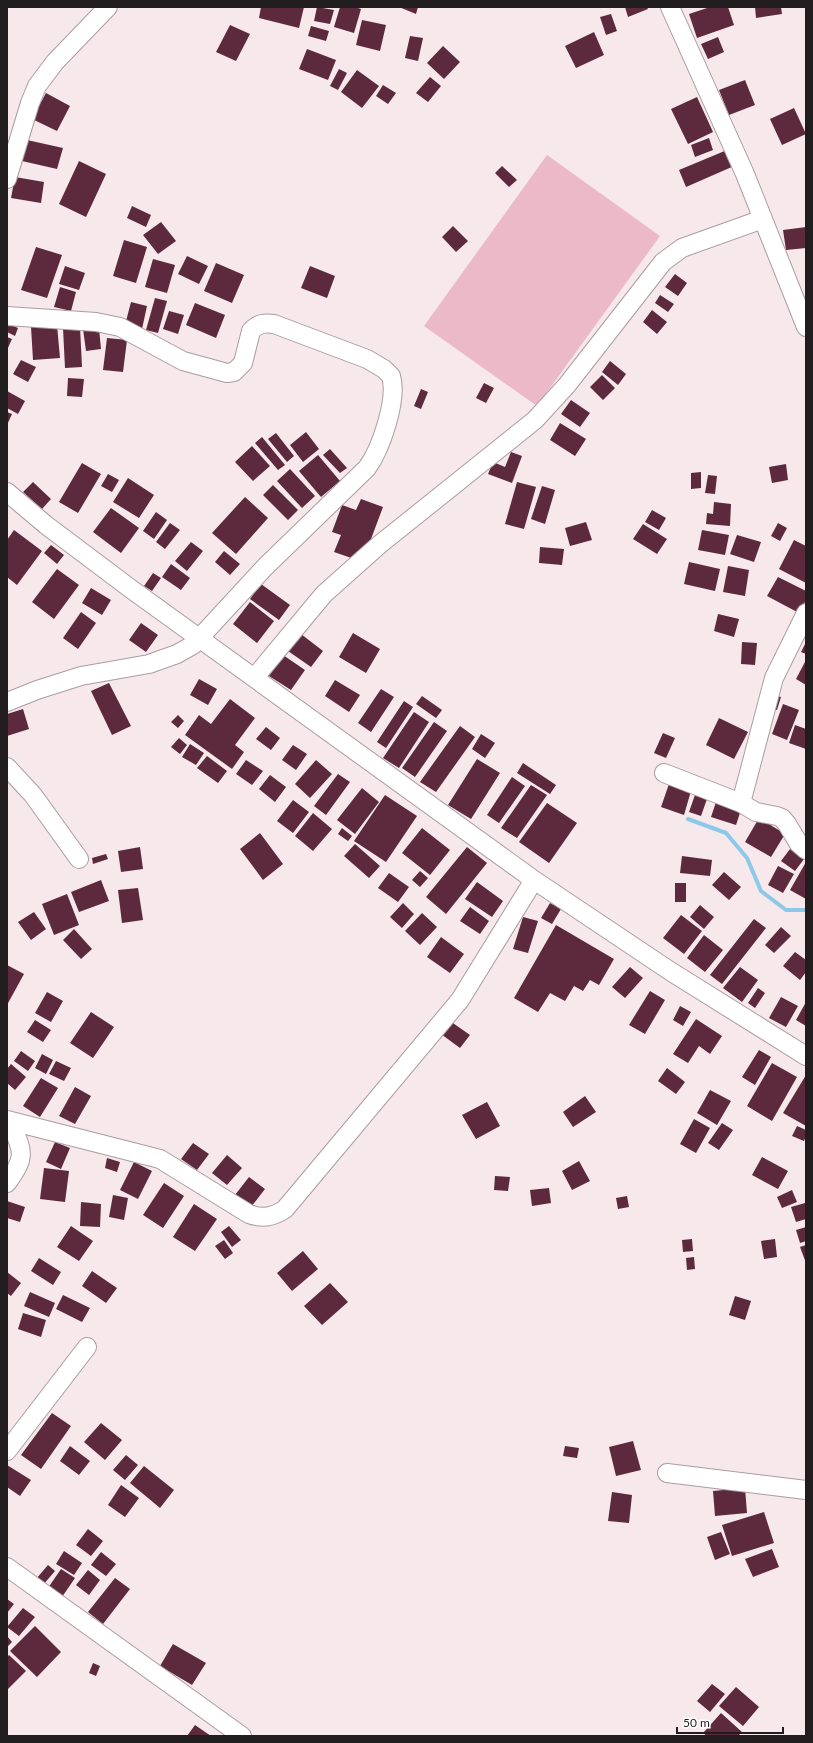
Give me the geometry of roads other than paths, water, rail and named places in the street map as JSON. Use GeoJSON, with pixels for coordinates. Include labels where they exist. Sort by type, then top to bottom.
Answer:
{"type":"FeatureCollection","features":[{"type":"Feature","properties":{"kind":"street"},"geometry":{"type":"LineString","coordinates":[[7,179],[30,103],[37,86],[55,62],[108,7]]}},
{"type":"Feature","properties":{"kind":"street"},"geometry":{"type":"LineString","coordinates":[[670,7],[745,174],[803,321]]}},
{"type":"Feature","properties":{"kind":"street"},"geometry":{"type":"LineString","coordinates":[[254,677],[324,594],[379,545],[535,420],[567,384],[664,262],[682,248],[763,219]]}},
{"type":"Feature","properties":{"kind":"street"},"geometry":{"type":"LineString","coordinates":[[803,321],[806,296]]}},
{"type":"Feature","properties":{"kind":"street"},"geometry":{"type":"LineString","coordinates":[[7,316],[96,322],[120,327],[183,361],[227,373],[234,372],[243,363],[251,331],[260,324],[274,324],[368,359],[384,369],[391,376],[393,390],[392,400],[379,448],[374,459],[367,468],[265,566],[193,645],[177,654],[149,664],[81,676],[37,690],[7,702]]}},
{"type":"Feature","properties":{"kind":"street"},"geometry":{"type":"LineString","coordinates":[[7,492],[64,538],[199,638],[534,880],[670,971],[806,1056]]}},
{"type":"Feature","properties":{"kind":"street"},"geometry":{"type":"LineString","coordinates":[[741,803],[774,678],[806,613]]}},
{"type":"Feature","properties":{"kind":"street"},"geometry":{"type":"LineString","coordinates":[[7,767],[33,795],[79,859]]}},
{"type":"Feature","properties":{"kind":"street"},"geometry":{"type":"LineString","coordinates":[[664,773],[741,803],[756,812],[782,818],[799,844],[806,850]]}},
{"type":"Feature","properties":{"kind":"street"},"geometry":{"type":"LineString","coordinates":[[9,1121],[160,1159],[249,1214],[263,1217],[278,1213],[284,1209],[460,1000],[534,880]]}},
{"type":"Feature","properties":{"kind":"street"},"geometry":{"type":"LineString","coordinates":[[7,1183],[18,1168],[22,1151],[9,1121]]}},
{"type":"Feature","properties":{"kind":"street"},"geometry":{"type":"LineString","coordinates":[[7,1451],[88,1347]]}},
{"type":"Feature","properties":{"kind":"street"},"geometry":{"type":"LineString","coordinates":[[667,1473],[806,1490]]}},
{"type":"Feature","properties":{"kind":"street"},"geometry":{"type":"LineString","coordinates":[[7,1567],[242,1736]]}},
{"type":"Feature","properties":{"kind":"waterway"},"geometry":{"type":"LineString","coordinates":[[688,819],[726,833],[747,858],[761,891],[786,910],[806,910]]}}]}
